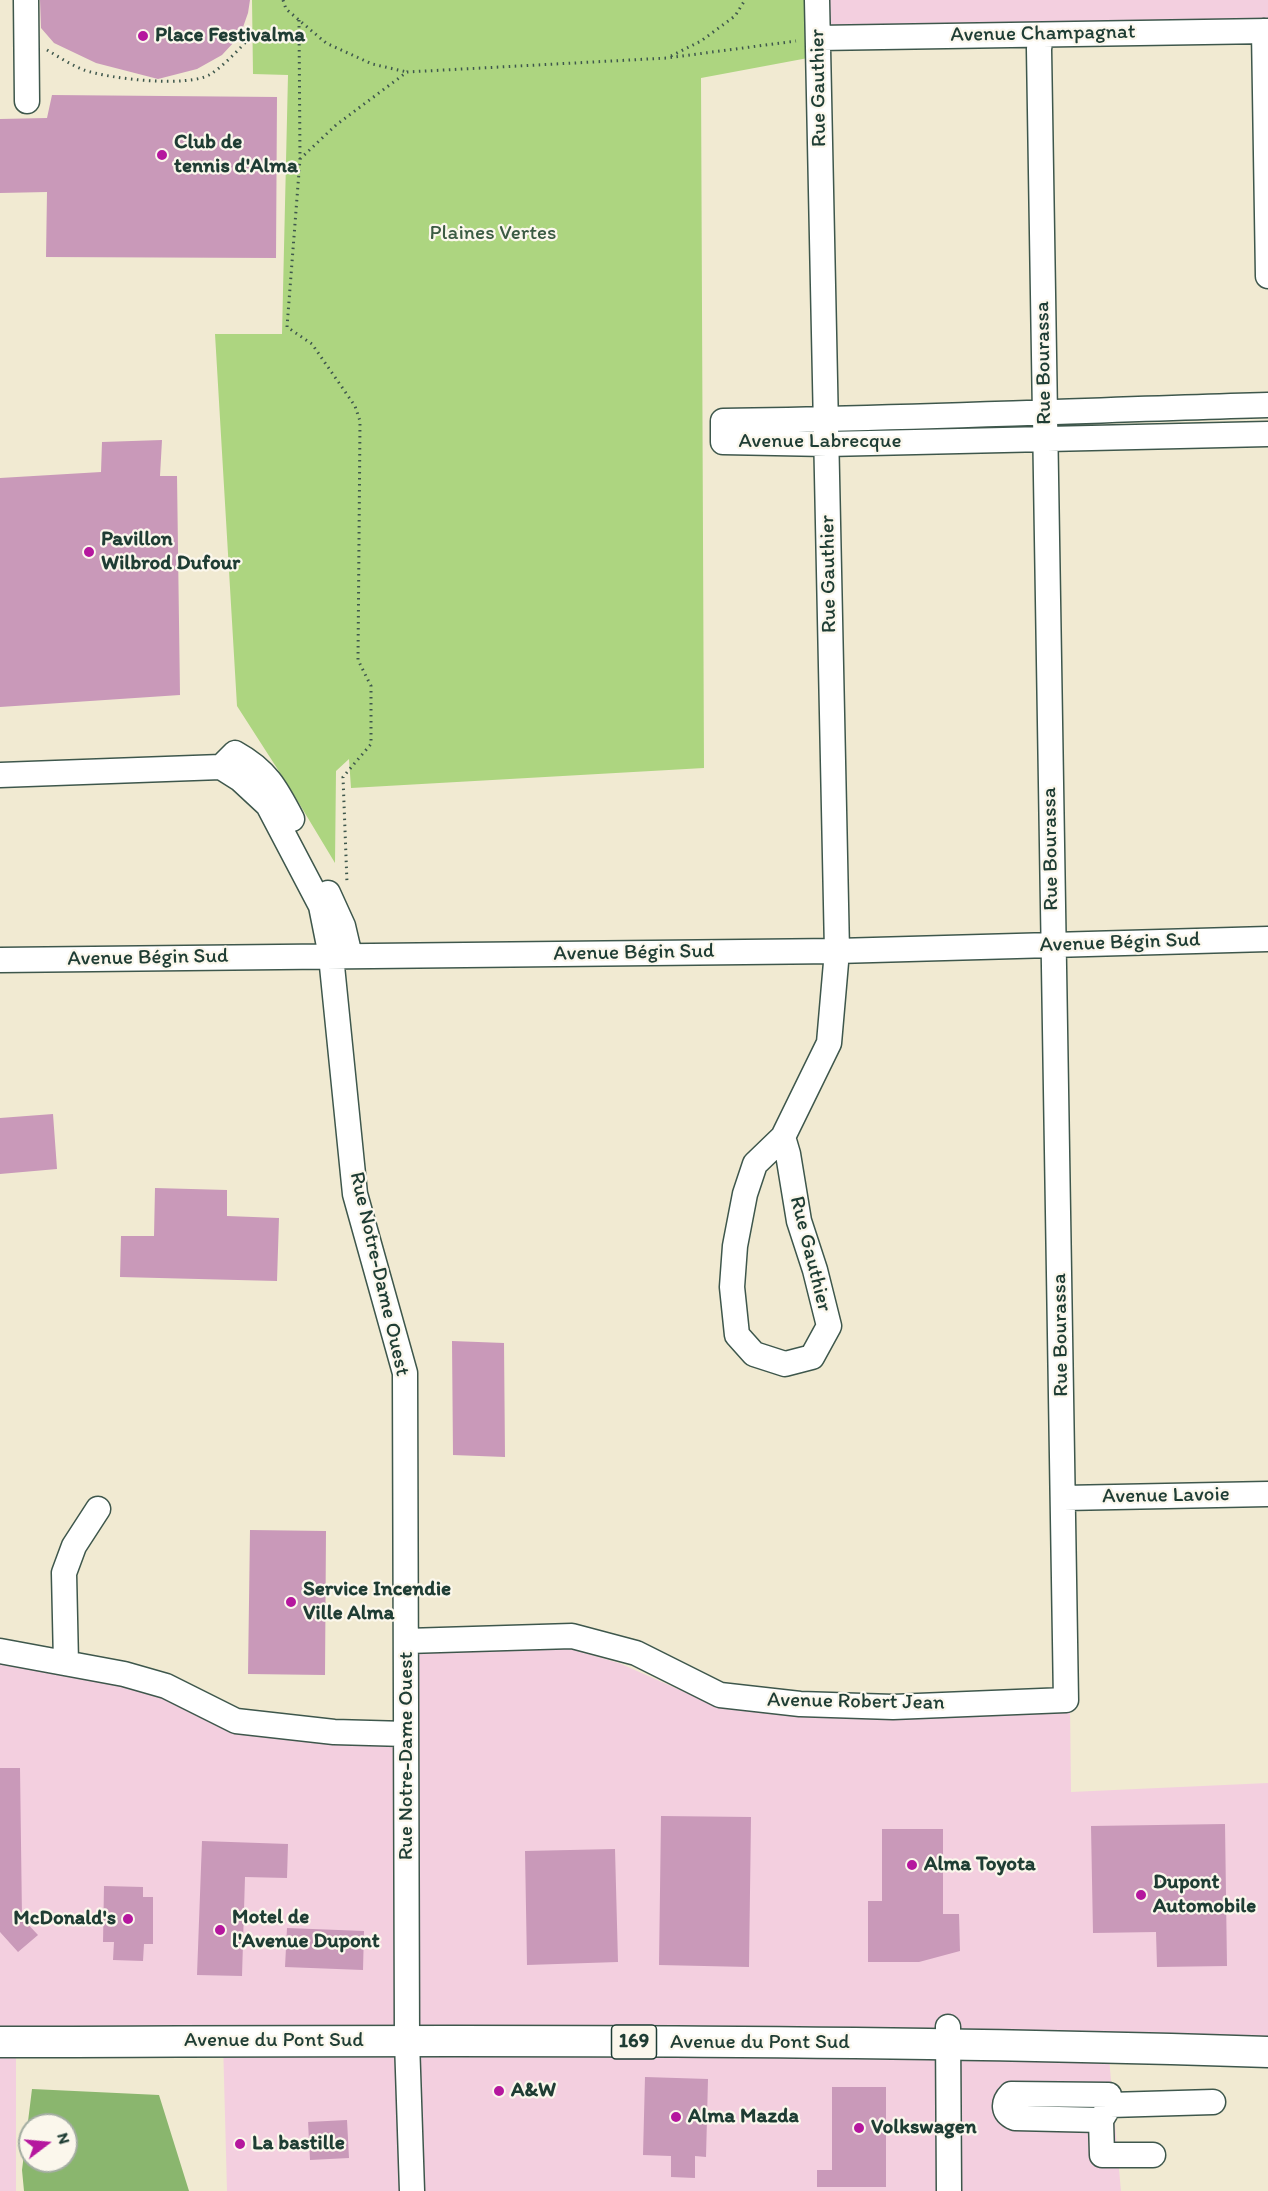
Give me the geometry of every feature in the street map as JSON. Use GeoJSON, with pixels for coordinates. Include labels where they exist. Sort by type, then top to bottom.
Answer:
{"type":"FeatureCollection","features":[{"type":"Feature","properties":{"kind":"main road","name":"Avenue du Pont Sud"},"geometry":{"type":"LineString","coordinates":[[0,2022],[407,2032],[947,2036],[1268,2035]]}},
{"type":"Feature","properties":{"kind":"main road","name":"Avenue du Pont Sud"},"geometry":{"type":"LineString","coordinates":[[0,2042],[407,2032]]}},
{"type":"Feature","properties":{"kind":"main road","name":"Avenue du Pont Sud"},"geometry":{"type":"LineString","coordinates":[[947,2036],[1268,2052]]}},
{"type":"Feature","properties":{"kind":"street"},"geometry":{"type":"LineString","coordinates":[[26,0],[27,101]]}},
{"type":"Feature","properties":{"kind":"street","name":"Rue Gauthier"},"geometry":{"type":"LineString","coordinates":[[783,1137],[799,1221],[815,1270],[829,1326],[812,1357],[785,1364],[754,1354],[737,1335],[732,1287],[735,1246],[743,1204],[755,1164],[783,1137],[829,1042],[837,951],[817,0]]}},
{"type":"Feature","properties":{"kind":"street"},"geometry":{"type":"LineString","coordinates":[[1266,31],[1268,276]]}},
{"type":"Feature","properties":{"kind":"street","name":"Avenue Champagnat"},"geometry":{"type":"LineString","coordinates":[[818,38],[1266,31]]}},
{"type":"Feature","properties":{"kind":"street","name":"Rue Bourassa"},"geometry":{"type":"LineString","coordinates":[[1041,34],[1039,49],[1066,1700]]}},
{"type":"Feature","properties":{"kind":"street","name":"Avenue Labrecque"},"geometry":{"type":"LineString","coordinates":[[1268,405],[825,420],[723,421],[723,442],[827,444],[1268,434]]}},
{"type":"Feature","properties":{"kind":"street","name":"Rue Notre-Dame Ouest"},"geometry":{"type":"LineString","coordinates":[[0,775],[221,767],[235,753],[251,762],[274,784],[308,847],[343,926],[341,956],[355,1194],[405,1374],[407,2032],[412,2191]]}},
{"type":"Feature","properties":{"kind":"street","name":"Avenue Bégin Sud"},"geometry":{"type":"LineString","coordinates":[[0,960],[837,951],[1268,939]]}},
{"type":"Feature","properties":{"kind":"street","name":"Avenue Lavoie"},"geometry":{"type":"LineString","coordinates":[[1064,1498],[1268,1494]]}},
{"type":"Feature","properties":{"kind":"street"},"geometry":{"type":"LineString","coordinates":[[66,1663],[64,1574],[74,1546],[98,1509]]}},
{"type":"Feature","properties":{"kind":"street","name":"Avenue Robert Jean"},"geometry":{"type":"LineString","coordinates":[[407,1641],[572,1636],[636,1653],[720,1695],[800,1704],[892,1707],[1066,1700]]}},
{"type":"Feature","properties":{"kind":"street"},"geometry":{"type":"LineString","coordinates":[[0,1651],[124,1674],[166,1686],[236,1721],[334,1732],[406,1734]]}},
{"type":"Feature","properties":{"kind":"street"},"geometry":{"type":"LineString","coordinates":[[947,2036],[949,2191]]}},
{"type":"Feature","properties":{"kind":"street"},"geometry":{"type":"LineString","coordinates":[[1153,2155],[1102,2155],[1106,2113],[1213,2102]]}},
{"type":"Feature","properties":{"kind":"path"},"geometry":{"type":"LineString","coordinates":[[283,0],[286,9],[326,44],[372,63],[407,72],[667,58],[818,38]]}},
{"type":"Feature","properties":{"kind":"path"},"geometry":{"type":"LineString","coordinates":[[667,58],[701,41],[735,16],[745,0]]}},
{"type":"Feature","properties":{"kind":"path"},"geometry":{"type":"LineString","coordinates":[[299,20],[300,159],[286,327],[312,344],[355,406],[360,421],[358,660],[371,686],[371,744],[343,777],[347,884]]}},
{"type":"Feature","properties":{"kind":"path"},"geometry":{"type":"LineString","coordinates":[[27,39],[92,72],[120,79],[187,81],[209,75],[254,33]]}},
{"type":"Feature","properties":{"kind":"path"},"geometry":{"type":"LineString","coordinates":[[300,159],[336,125],[407,72]]}},
{"type":"Feature","properties":{"kind":"shaded area"},"geometry":{"type":"Polygon","coordinates":[[[828,0],[1268,0],[1268,22],[828,29],[828,0]]]}},
{"type":"Feature","properties":{"kind":"shaded area"},"geometry":{"type":"Polygon","coordinates":[[[567,1648],[619,1663],[716,1706],[1070,1707],[1071,1792],[1268,1783],[1268,2038],[1107,2036],[1121,2191],[227,2191],[223,2041],[16,2054],[16,2191],[0,2191],[0,1662],[157,1691],[224,1725],[417,1726],[417,1649],[567,1648]]]}},
{"type":"Feature","properties":{"kind":"green space","name":"Plaines Vertes"},"geometry":{"type":"Polygon","coordinates":[[[252,0],[808,0],[808,58],[701,78],[704,768],[351,788],[349,759],[336,771],[335,863],[237,706],[215,334],[282,334],[288,75],[253,74],[252,0]]]}},
{"type":"Feature","properties":{"kind":"green space"},"geometry":{"type":"Polygon","coordinates":[[[32,2089],[159,2095],[189,2191],[24,2191],[22,2173],[78,2173],[78,2113],[29,2113],[32,2089]]]}},
{"type":"Feature","properties":{"kind":"building","name":"Place Festivalma"},"geometry":{"type":"Polygon","coordinates":[[[40,0],[250,0],[242,30],[222,55],[197,69],[158,79],[96,63],[54,43],[41,28],[40,0]]]}},
{"type":"Feature","properties":{"kind":"building","name":"Club de tennis d'Alma"},"geometry":{"type":"Polygon","coordinates":[[[52,95],[277,97],[276,258],[46,257],[47,192],[0,193],[0,119],[47,118],[52,95]]]}},
{"type":"Feature","properties":{"kind":"building","name":"Pavillon Wilbrod Dufour"},"geometry":{"type":"Polygon","coordinates":[[[162,440],[160,476],[177,476],[180,695],[0,707],[0,478],[101,472],[102,442],[162,440]]]}},
{"type":"Feature","properties":{"kind":"building"},"geometry":{"type":"Polygon","coordinates":[[[53,1114],[57,1169],[0,1174],[0,1118],[53,1114]]]}},
{"type":"Feature","properties":{"kind":"building"},"geometry":{"type":"Polygon","coordinates":[[[155,1188],[227,1190],[227,1216],[279,1218],[277,1281],[120,1277],[121,1236],[154,1236],[155,1188]]]}},
{"type":"Feature","properties":{"kind":"building"},"geometry":{"type":"Polygon","coordinates":[[[452,1341],[504,1343],[505,1457],[453,1455],[452,1341]]]}},
{"type":"Feature","properties":{"kind":"building"},"geometry":{"type":"Polygon","coordinates":[[[250,1530],[326,1531],[325,1675],[248,1674],[250,1530]]]}},
{"type":"Feature","properties":{"kind":"building"},"geometry":{"type":"Polygon","coordinates":[[[0,1768],[20,1768],[22,1918],[38,1935],[18,1952],[0,1932],[0,1768]]]}},
{"type":"Feature","properties":{"kind":"building"},"geometry":{"type":"Polygon","coordinates":[[[661,1816],[751,1817],[749,1967],[659,1965],[661,1816]]]}},
{"type":"Feature","properties":{"kind":"building"},"geometry":{"type":"Polygon","coordinates":[[[1225,1824],[1227,1966],[1157,1967],[1156,1932],[1093,1933],[1091,1826],[1225,1824]]]}},
{"type":"Feature","properties":{"kind":"building","name":"Alma Toyota"},"geometry":{"type":"Polygon","coordinates":[[[882,1829],[943,1829],[943,1914],[959,1914],[960,1951],[919,1962],[868,1962],[868,1901],[882,1901],[882,1829]]]}},
{"type":"Feature","properties":{"kind":"building"},"geometry":{"type":"Polygon","coordinates":[[[202,1841],[288,1844],[287,1878],[245,1877],[242,1976],[197,1975],[202,1841]]]}},
{"type":"Feature","properties":{"kind":"building"},"geometry":{"type":"Polygon","coordinates":[[[615,1849],[618,1962],[527,1965],[525,1851],[615,1849]]]}},
{"type":"Feature","properties":{"kind":"building","name":"McDonald's"},"geometry":{"type":"Polygon","coordinates":[[[104,1886],[143,1887],[143,1897],[153,1897],[153,1944],[144,1944],[143,1961],[113,1960],[114,1942],[103,1942],[104,1886]]]}},
{"type":"Feature","properties":{"kind":"building"},"geometry":{"type":"Polygon","coordinates":[[[287,1928],[364,1931],[363,1970],[285,1967],[287,1928]]]}},
{"type":"Feature","properties":{"kind":"building","name":"Alma Mazda"},"geometry":{"type":"Polygon","coordinates":[[[645,2077],[708,2079],[706,2157],[695,2156],[695,2178],[671,2177],[671,2156],[643,2155],[645,2077]]]}},
{"type":"Feature","properties":{"kind":"building","name":"Volkswagen"},"geometry":{"type":"Polygon","coordinates":[[[832,2087],[886,2087],[886,2187],[817,2187],[817,2170],[832,2170],[832,2087]]]}},
{"type":"Feature","properties":{"kind":"building"},"geometry":{"type":"Polygon","coordinates":[[[347,2120],[349,2158],[310,2160],[308,2122],[347,2120]]]}},
{"type":"Feature","properties":{"kind":"place","name":"Place Festivalma"},"geometry":{"type":"Point","coordinates":[143,36]}},
{"type":"Feature","properties":{"kind":"place","name":"Club de tennis d'Alma"},"geometry":{"type":"Point","coordinates":[162,155]}},
{"type":"Feature","properties":{"kind":"place","name":"Pavillon Wilbrod Dufour"},"geometry":{"type":"Point","coordinates":[89,552]}},
{"type":"Feature","properties":{"kind":"place","name":"Service Incendie Ville Alma"},"geometry":{"type":"Point","coordinates":[291,1602]}},
{"type":"Feature","properties":{"kind":"place","name":"Alma Toyota"},"geometry":{"type":"Point","coordinates":[912,1865]}},
{"type":"Feature","properties":{"kind":"place","name":"Dupont Automobile"},"geometry":{"type":"Point","coordinates":[1141,1895]}},
{"type":"Feature","properties":{"kind":"place","name":"McDonald's"},"geometry":{"type":"Point","coordinates":[128,1919]}},
{"type":"Feature","properties":{"kind":"place","name":"Motel de l'Avenue Dupont"},"geometry":{"type":"Point","coordinates":[220,1930]}},
{"type":"Feature","properties":{"kind":"place","name":"A&W"},"geometry":{"type":"Point","coordinates":[499,2091]}},
{"type":"Feature","properties":{"kind":"place","name":"Alma Mazda"},"geometry":{"type":"Point","coordinates":[676,2117]}},
{"type":"Feature","properties":{"kind":"place","name":"Volkswagen"},"geometry":{"type":"Point","coordinates":[859,2128]}},
{"type":"Feature","properties":{"kind":"place","name":"La bastille"},"geometry":{"type":"Point","coordinates":[240,2144]}}]}
